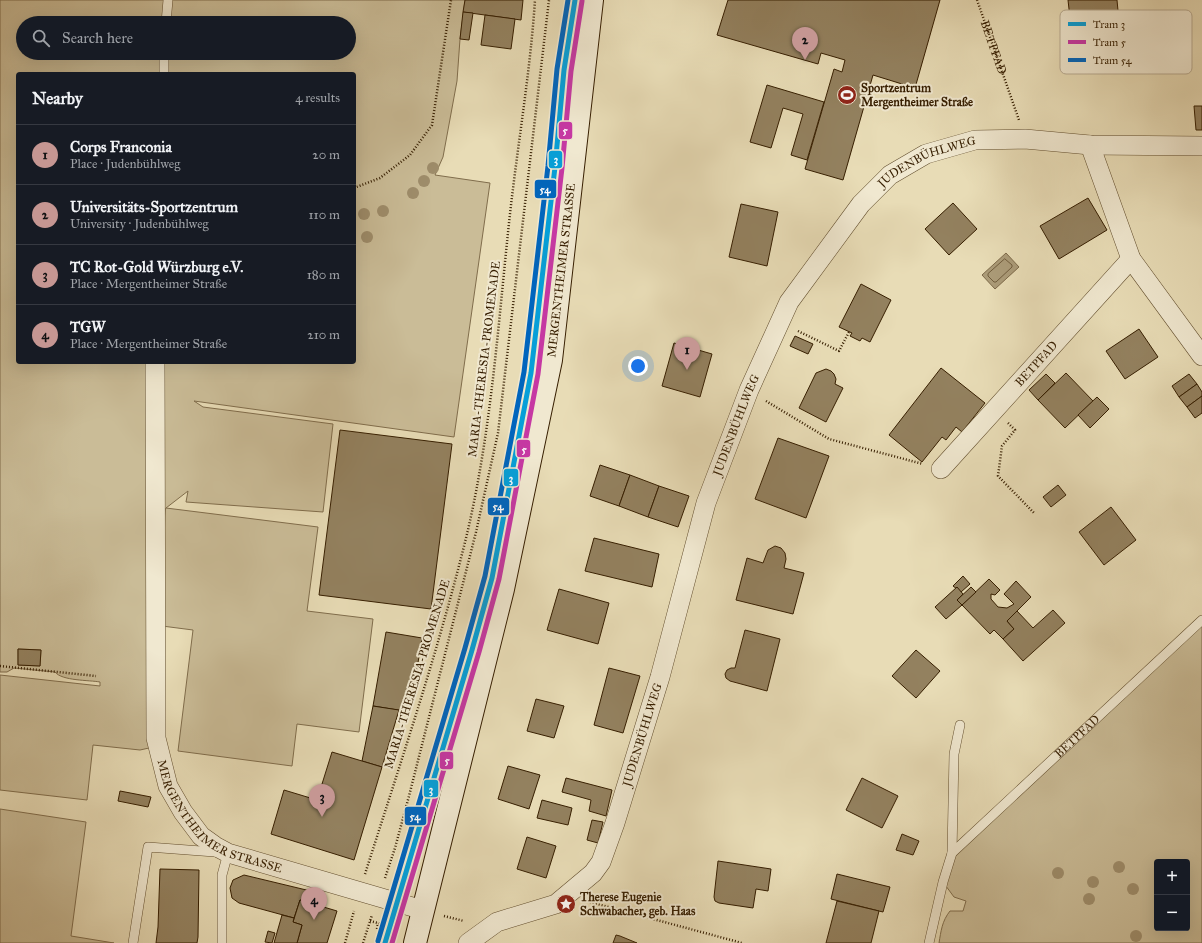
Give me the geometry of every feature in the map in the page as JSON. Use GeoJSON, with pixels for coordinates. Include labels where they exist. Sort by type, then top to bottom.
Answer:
{"type":"FeatureCollection","features":[{"type":"Feature","properties":{"kind":"main road","name":"MERGENTHEIMER STRASSE"},"geometry":{"type":"LineString","coordinates":[[416,938],[503,589],[552,360],[592,0]]}},
{"type":"Feature","properties":{"kind":"street","name":"JUDENBÜHLWEG"},"geometry":{"type":"LineString","coordinates":[[468,943],[497,922],[556,904],[593,873],[601,862],[660,678],[706,503],[749,390],[790,302],[861,204],[890,175],[926,154],[975,140],[1026,139],[1090,145],[1202,146]]}},
{"type":"Feature","properties":{"kind":"street"},"geometry":{"type":"LineString","coordinates":[[1090,145],[1131,259],[1202,356]]}},
{"type":"Feature","properties":{"kind":"street","name":"BETPFAD"},"geometry":{"type":"LineString","coordinates":[[941,469],[1131,259]]}},
{"type":"Feature","properties":{"kind":"street","name":"MERGENTHEIMER STRASSE"},"geometry":{"type":"LineString","coordinates":[[155,364],[156,738],[168,786],[183,812],[201,836],[228,853],[423,910]]}},
{"type":"Feature","properties":{"kind":"lane"},"geometry":{"type":"LineString","coordinates":[[167,16],[168,0]]}},
{"type":"Feature","properties":{"kind":"lane"},"geometry":{"type":"LineString","coordinates":[[164,60],[164,72]]}},
{"type":"Feature","properties":{"kind":"lane","name":"BETPFAD"},"geometry":{"type":"LineString","coordinates":[[952,853],[1202,620]]}},
{"type":"Feature","properties":{"kind":"lane"},"geometry":{"type":"LineString","coordinates":[[929,943],[952,853],[954,754],[960,725]]}},
{"type":"Feature","properties":{"kind":"lane"},"geometry":{"type":"LineString","coordinates":[[133,943],[148,847],[228,853],[222,875],[222,943]]}},
{"type":"Feature","properties":{"kind":"path"},"geometry":{"type":"LineString","coordinates":[[356,187],[380,178],[410,155],[432,125],[451,0]]}},
{"type":"Feature","properties":{"kind":"path","name":"MARIA-THERESIA-PROMENADE"},"geometry":{"type":"LineString","coordinates":[[363,943],[370,921],[368,895],[442,627],[468,525],[487,429],[509,220],[523,117],[535,0]]}},
{"type":"Feature","properties":{"kind":"path","name":"MARIA-THERESIA-PROMENADE"},"geometry":{"type":"LineString","coordinates":[[345,943],[368,895],[396,848],[476,532],[498,433],[549,0]]}},
{"type":"Feature","properties":{"kind":"path","name":"BETPFAD"},"geometry":{"type":"LineString","coordinates":[[977,0],[1026,139]]}},
{"type":"Feature","properties":{"kind":"path"},"geometry":{"type":"LineString","coordinates":[[780,322],[839,351],[849,332]]}},
{"type":"Feature","properties":{"kind":"path"},"geometry":{"type":"LineString","coordinates":[[749,390],[829,439],[941,469]]}},
{"type":"Feature","properties":{"kind":"path"},"geometry":{"type":"LineString","coordinates":[[995,410],[1015,430],[1002,446],[998,476],[1035,514]]}},
{"type":"Feature","properties":{"kind":"path"},"geometry":{"type":"LineString","coordinates":[[0,666],[96,676]]}},
{"type":"Feature","properties":{"kind":"path"},"geometry":{"type":"LineString","coordinates":[[567,896],[742,943]]}},
{"type":"Feature","properties":{"kind":"path"},"geometry":{"type":"LineString","coordinates":[[441,923],[443,915],[472,924],[485,930]]}},
{"type":"Feature","properties":{"kind":"path"},"geometry":{"type":"LineString","coordinates":[[370,921],[416,938]]}},
{"type":"Feature","properties":{"kind":"path"},"geometry":{"type":"LineString","coordinates":[[377,929],[378,923]]}},
{"type":"Feature","properties":{"kind":"shaded area"},"geometry":{"type":"Polygon","coordinates":[[[0,0],[465,0],[457,81],[443,157],[435,175],[490,183],[454,437],[194,401],[203,407],[333,424],[323,512],[186,502],[188,491],[166,508],[318,527],[307,611],[373,619],[359,732],[297,724],[292,766],[178,751],[193,630],[162,626],[165,508],[149,748],[140,750],[93,745],[87,800],[0,790],[0,675],[100,686],[100,682],[69,679],[58,675],[55,672],[14,668],[7,672],[0,672],[0,0]],[[18,649],[18,665],[40,666],[41,650],[18,649]]]}},
{"type":"Feature","properties":{"kind":"shaded area"},"geometry":{"type":"Polygon","coordinates":[[[1202,620],[1202,943],[939,943],[942,926],[947,915],[950,911],[963,911],[966,901],[954,897],[943,882],[952,853],[1202,620]]]}},
{"type":"Feature","properties":{"kind":"shaded area"},"geometry":{"type":"Polygon","coordinates":[[[0,809],[86,822],[71,936],[114,943],[0,943],[0,809]]]}},
{"type":"Feature","properties":{"kind":"water"},"geometry":{"type":"Polygon","coordinates":[[[1006,253],[1019,267],[995,289],[982,275],[1006,253]]]}},
{"type":"Feature","properties":{"kind":"building"},"geometry":{"type":"Polygon","coordinates":[[[465,0],[523,0],[521,20],[463,12],[465,0]]]}},
{"type":"Feature","properties":{"kind":"building","name":"Sportzentrum Mergentheimer Straße"},"geometry":{"type":"Polygon","coordinates":[[[728,0],[940,0],[915,88],[873,75],[843,180],[805,169],[834,69],[842,72],[845,60],[821,53],[818,64],[717,35],[728,0]]]}},
{"type":"Feature","properties":{"kind":"building"},"geometry":{"type":"Polygon","coordinates":[[[1068,0],[1117,0],[1118,10],[1069,10],[1068,0]]]}},
{"type":"Feature","properties":{"kind":"building"},"geometry":{"type":"Polygon","coordinates":[[[463,12],[473,13],[469,40],[460,39],[463,12]]]}},
{"type":"Feature","properties":{"kind":"building"},"geometry":{"type":"Polygon","coordinates":[[[485,15],[515,19],[511,49],[481,45],[485,15]]]}},
{"type":"Feature","properties":{"kind":"building"},"geometry":{"type":"Polygon","coordinates":[[[767,85],[824,102],[807,160],[791,155],[803,114],[783,108],[771,148],[750,142],[767,85]]]}},
{"type":"Feature","properties":{"kind":"building"},"geometry":{"type":"Polygon","coordinates":[[[1194,106],[1202,106],[1202,130],[1196,130],[1194,106]]]}},
{"type":"Feature","properties":{"kind":"building"},"geometry":{"type":"Polygon","coordinates":[[[1088,198],[1107,230],[1059,259],[1040,226],[1088,198]]]}},
{"type":"Feature","properties":{"kind":"building"},"geometry":{"type":"Polygon","coordinates":[[[953,203],[977,229],[949,255],[925,229],[953,203]]]}},
{"type":"Feature","properties":{"kind":"building"},"geometry":{"type":"Polygon","coordinates":[[[741,204],[778,212],[767,266],[729,257],[741,204]]]}},
{"type":"Feature","properties":{"kind":"building"},"geometry":{"type":"Polygon","coordinates":[[[861,284],[891,300],[870,342],[862,338],[860,341],[850,336],[852,333],[839,327],[861,284]]]}},
{"type":"Feature","properties":{"kind":"building"},"geometry":{"type":"Polygon","coordinates":[[[1139,329],[1158,357],[1125,379],[1106,351],[1139,329]]]}},
{"type":"Feature","properties":{"kind":"building"},"geometry":{"type":"Polygon","coordinates":[[[795,336],[813,344],[808,354],[790,346],[795,336]]]}},
{"type":"Feature","properties":{"kind":"building"},"geometry":{"type":"Polygon","coordinates":[[[674,343],[712,354],[700,397],[662,386],[674,343]]]}},
{"type":"Feature","properties":{"kind":"building"},"geometry":{"type":"Polygon","coordinates":[[[941,368],[985,403],[962,432],[956,427],[946,440],[942,437],[922,462],[889,435],[941,368]]]}},
{"type":"Feature","properties":{"kind":"building"},"geometry":{"type":"Polygon","coordinates":[[[826,369],[834,374],[836,379],[835,384],[843,388],[826,422],[799,408],[816,373],[826,369]]]}},
{"type":"Feature","properties":{"kind":"building"},"geometry":{"type":"Polygon","coordinates":[[[1066,373],[1093,401],[1065,428],[1038,400],[1066,373]]]}},
{"type":"Feature","properties":{"kind":"building"},"geometry":{"type":"Polygon","coordinates":[[[1046,374],[1055,383],[1038,400],[1029,390],[1046,374]]]}},
{"type":"Feature","properties":{"kind":"building"},"geometry":{"type":"Polygon","coordinates":[[[1189,374],[1197,384],[1179,397],[1172,386],[1189,374]]]}},
{"type":"Feature","properties":{"kind":"building"},"geometry":{"type":"Polygon","coordinates":[[[1197,384],[1202,392],[1202,396],[1187,407],[1179,397],[1197,384]]]}},
{"type":"Feature","properties":{"kind":"building"},"geometry":{"type":"Polygon","coordinates":[[[1202,396],[1202,413],[1195,418],[1187,407],[1202,396]]]}},
{"type":"Feature","properties":{"kind":"building"},"geometry":{"type":"Polygon","coordinates":[[[1097,397],[1109,409],[1090,428],[1078,415],[1097,397]]]}},
{"type":"Feature","properties":{"kind":"building"},"geometry":{"type":"Polygon","coordinates":[[[340,430],[452,444],[431,609],[319,595],[340,430]]]}},
{"type":"Feature","properties":{"kind":"building"},"geometry":{"type":"Polygon","coordinates":[[[778,438],[829,456],[806,518],[755,499],[778,438]]]}},
{"type":"Feature","properties":{"kind":"building"},"geometry":{"type":"Polygon","coordinates":[[[600,465],[630,475],[619,506],[590,496],[600,465]]]}},
{"type":"Feature","properties":{"kind":"building"},"geometry":{"type":"Polygon","coordinates":[[[630,475],[659,486],[648,517],[619,506],[630,475]]]}},
{"type":"Feature","properties":{"kind":"building"},"geometry":{"type":"Polygon","coordinates":[[[1058,485],[1066,495],[1051,507],[1043,497],[1058,485]]]}},
{"type":"Feature","properties":{"kind":"building"},"geometry":{"type":"Polygon","coordinates":[[[659,486],[689,496],[678,527],[648,517],[659,486]]]}},
{"type":"Feature","properties":{"kind":"building"},"geometry":{"type":"Polygon","coordinates":[[[1111,507],[1136,540],[1104,565],[1079,532],[1111,507]]]}},
{"type":"Feature","properties":{"kind":"building"},"geometry":{"type":"Polygon","coordinates":[[[594,538],[659,554],[652,587],[585,571],[594,538]]]}},
{"type":"Feature","properties":{"kind":"building"},"geometry":{"type":"Polygon","coordinates":[[[775,546],[781,548],[785,553],[786,559],[784,568],[804,573],[793,614],[736,600],[747,558],[763,563],[768,550],[775,546]]]}},
{"type":"Feature","properties":{"kind":"building"},"geometry":{"type":"Polygon","coordinates":[[[963,576],[970,584],[961,592],[953,586],[963,576]]]}},
{"type":"Feature","properties":{"kind":"building"},"geometry":{"type":"Polygon","coordinates":[[[989,579],[1000,590],[995,595],[991,594],[991,599],[998,607],[1007,608],[1014,604],[1004,594],[1016,581],[1031,597],[1007,621],[1014,629],[1003,639],[994,630],[990,634],[962,605],[989,579]]]}},
{"type":"Feature","properties":{"kind":"building"},"geometry":{"type":"Polygon","coordinates":[[[957,587],[963,594],[957,600],[962,605],[946,619],[935,607],[957,587]]]}},
{"type":"Feature","properties":{"kind":"building"},"geometry":{"type":"Polygon","coordinates":[[[971,587],[976,592],[962,605],[957,600],[971,587]]]}},
{"type":"Feature","properties":{"kind":"building"},"geometry":{"type":"Polygon","coordinates":[[[559,589],[609,603],[598,644],[547,630],[559,589]]]}},
{"type":"Feature","properties":{"kind":"building"},"geometry":{"type":"Polygon","coordinates":[[[1053,610],[1065,623],[1023,661],[1003,639],[1014,629],[1007,621],[1017,611],[1033,628],[1053,610]]]}},
{"type":"Feature","properties":{"kind":"building"},"geometry":{"type":"Polygon","coordinates":[[[745,630],[780,639],[767,691],[730,681],[726,678],[725,674],[727,670],[735,668],[745,630]]]}},
{"type":"Feature","properties":{"kind":"building"},"geometry":{"type":"Polygon","coordinates":[[[386,632],[422,638],[410,712],[373,706],[386,632]]]}},
{"type":"Feature","properties":{"kind":"building"},"geometry":{"type":"Polygon","coordinates":[[[18,649],[41,650],[40,666],[18,665],[18,649]]]}},
{"type":"Feature","properties":{"kind":"building"},"geometry":{"type":"Polygon","coordinates":[[[916,650],[940,671],[916,698],[892,676],[916,650]]]}},
{"type":"Feature","properties":{"kind":"building"},"geometry":{"type":"Polygon","coordinates":[[[609,668],[640,676],[623,733],[594,725],[609,668]]]}},
{"type":"Feature","properties":{"kind":"building"},"geometry":{"type":"Polygon","coordinates":[[[536,699],[564,706],[554,738],[527,731],[536,699]]]}},
{"type":"Feature","properties":{"kind":"building"},"geometry":{"type":"Polygon","coordinates":[[[373,706],[399,710],[382,767],[362,761],[373,706]]]}},
{"type":"Feature","properties":{"kind":"building"},"geometry":{"type":"Polygon","coordinates":[[[332,752],[382,767],[354,860],[271,834],[284,790],[317,800],[332,752]]]}},
{"type":"Feature","properties":{"kind":"building"},"geometry":{"type":"Polygon","coordinates":[[[508,766],[540,775],[529,809],[498,799],[508,766]]]}},
{"type":"Feature","properties":{"kind":"building"},"geometry":{"type":"Polygon","coordinates":[[[566,778],[612,790],[606,816],[589,811],[591,800],[562,792],[566,778]]]}},
{"type":"Feature","properties":{"kind":"building"},"geometry":{"type":"Polygon","coordinates":[[[862,778],[898,796],[882,828],[846,810],[862,778]]]}},
{"type":"Feature","properties":{"kind":"building"},"geometry":{"type":"Polygon","coordinates":[[[120,791],[151,797],[148,807],[118,801],[120,791]]]}},
{"type":"Feature","properties":{"kind":"building"},"geometry":{"type":"Polygon","coordinates":[[[542,800],[572,808],[568,825],[537,818],[542,800]]]}},
{"type":"Feature","properties":{"kind":"building"},"geometry":{"type":"Polygon","coordinates":[[[592,820],[603,822],[598,843],[587,840],[592,820]]]}},
{"type":"Feature","properties":{"kind":"building"},"geometry":{"type":"Polygon","coordinates":[[[902,834],[919,841],[913,855],[896,850],[902,834]]]}},
{"type":"Feature","properties":{"kind":"building"},"geometry":{"type":"Polygon","coordinates":[[[527,837],[556,846],[546,878],[517,869],[527,837]]]}},
{"type":"Feature","properties":{"kind":"building"},"geometry":{"type":"Polygon","coordinates":[[[718,861],[771,869],[768,891],[756,889],[753,908],[719,903],[715,901],[714,897],[718,861]]]}},
{"type":"Feature","properties":{"kind":"building"},"geometry":{"type":"Polygon","coordinates":[[[160,869],[199,870],[197,943],[156,943],[160,869]]]}},
{"type":"Feature","properties":{"kind":"building"},"geometry":{"type":"Polygon","coordinates":[[[837,874],[890,887],[883,912],[831,899],[837,874]]]}},
{"type":"Feature","properties":{"kind":"building"},"geometry":{"type":"Polygon","coordinates":[[[244,875],[323,894],[319,906],[300,900],[294,918],[239,903],[232,898],[230,888],[233,880],[244,875]]]}},
{"type":"Feature","properties":{"kind":"building"},"geometry":{"type":"Polygon","coordinates":[[[300,900],[337,911],[327,943],[297,943],[302,925],[293,922],[300,900]]]}},
{"type":"Feature","properties":{"kind":"building"},"geometry":{"type":"Polygon","coordinates":[[[837,901],[879,911],[871,943],[826,943],[837,901]]]}},
{"type":"Feature","properties":{"kind":"building"},"geometry":{"type":"Polygon","coordinates":[[[282,915],[294,918],[293,922],[302,925],[297,943],[274,943],[282,915]]]}},
{"type":"Feature","properties":{"kind":"building"},"geometry":{"type":"Polygon","coordinates":[[[268,931],[275,933],[272,943],[265,942],[268,931]]]}},
{"type":"Feature","properties":{"kind":"building"},"geometry":{"type":"Polygon","coordinates":[[[616,935],[620,936],[637,943],[613,943],[616,935]]]}},
{"type":"Feature","properties":{"kind":"tram line","name":"54"},"geometry":{"type":"LineString","coordinates":[[378,941],[485,576],[524,372],[548,166],[557,69],[568,0]]}},
{"type":"Feature","properties":{"kind":"tram line","name":"3"},"geometry":{"type":"LineString","coordinates":[[385,943],[492,578],[531,373],[555,167],[564,70],[575,0]]}},
{"type":"Feature","properties":{"kind":"tram line","name":"5"},"geometry":{"type":"LineString","coordinates":[[392,943],[479,652],[499,579],[538,374],[562,168],[571,71],[582,1]]}},
{"type":"Feature","properties":{"kind":"place","name":"Universitäts-Sportzentrum"},"geometry":{"type":"Point","coordinates":[805,60]}},
{"type":"Feature","properties":{"kind":"place","name":"Sportzentrum Mergentheimer Straße"},"geometry":{"type":"Point","coordinates":[847,95]}},
{"type":"Feature","properties":{"kind":"place","name":"Corps Franconia"},"geometry":{"type":"Point","coordinates":[687,370]}},
{"type":"Feature","properties":{"kind":"place","name":"TC Rot-Gold Würzburg e.V."},"geometry":{"type":"Point","coordinates":[322,817]}},
{"type":"Feature","properties":{"kind":"place","name":"Therese Eugenie Schwabacher, geb. Haas"},"geometry":{"type":"Point","coordinates":[566,904]}},
{"type":"Feature","properties":{"kind":"place","name":"TGW"},"geometry":{"type":"Point","coordinates":[314,920]}}]}
